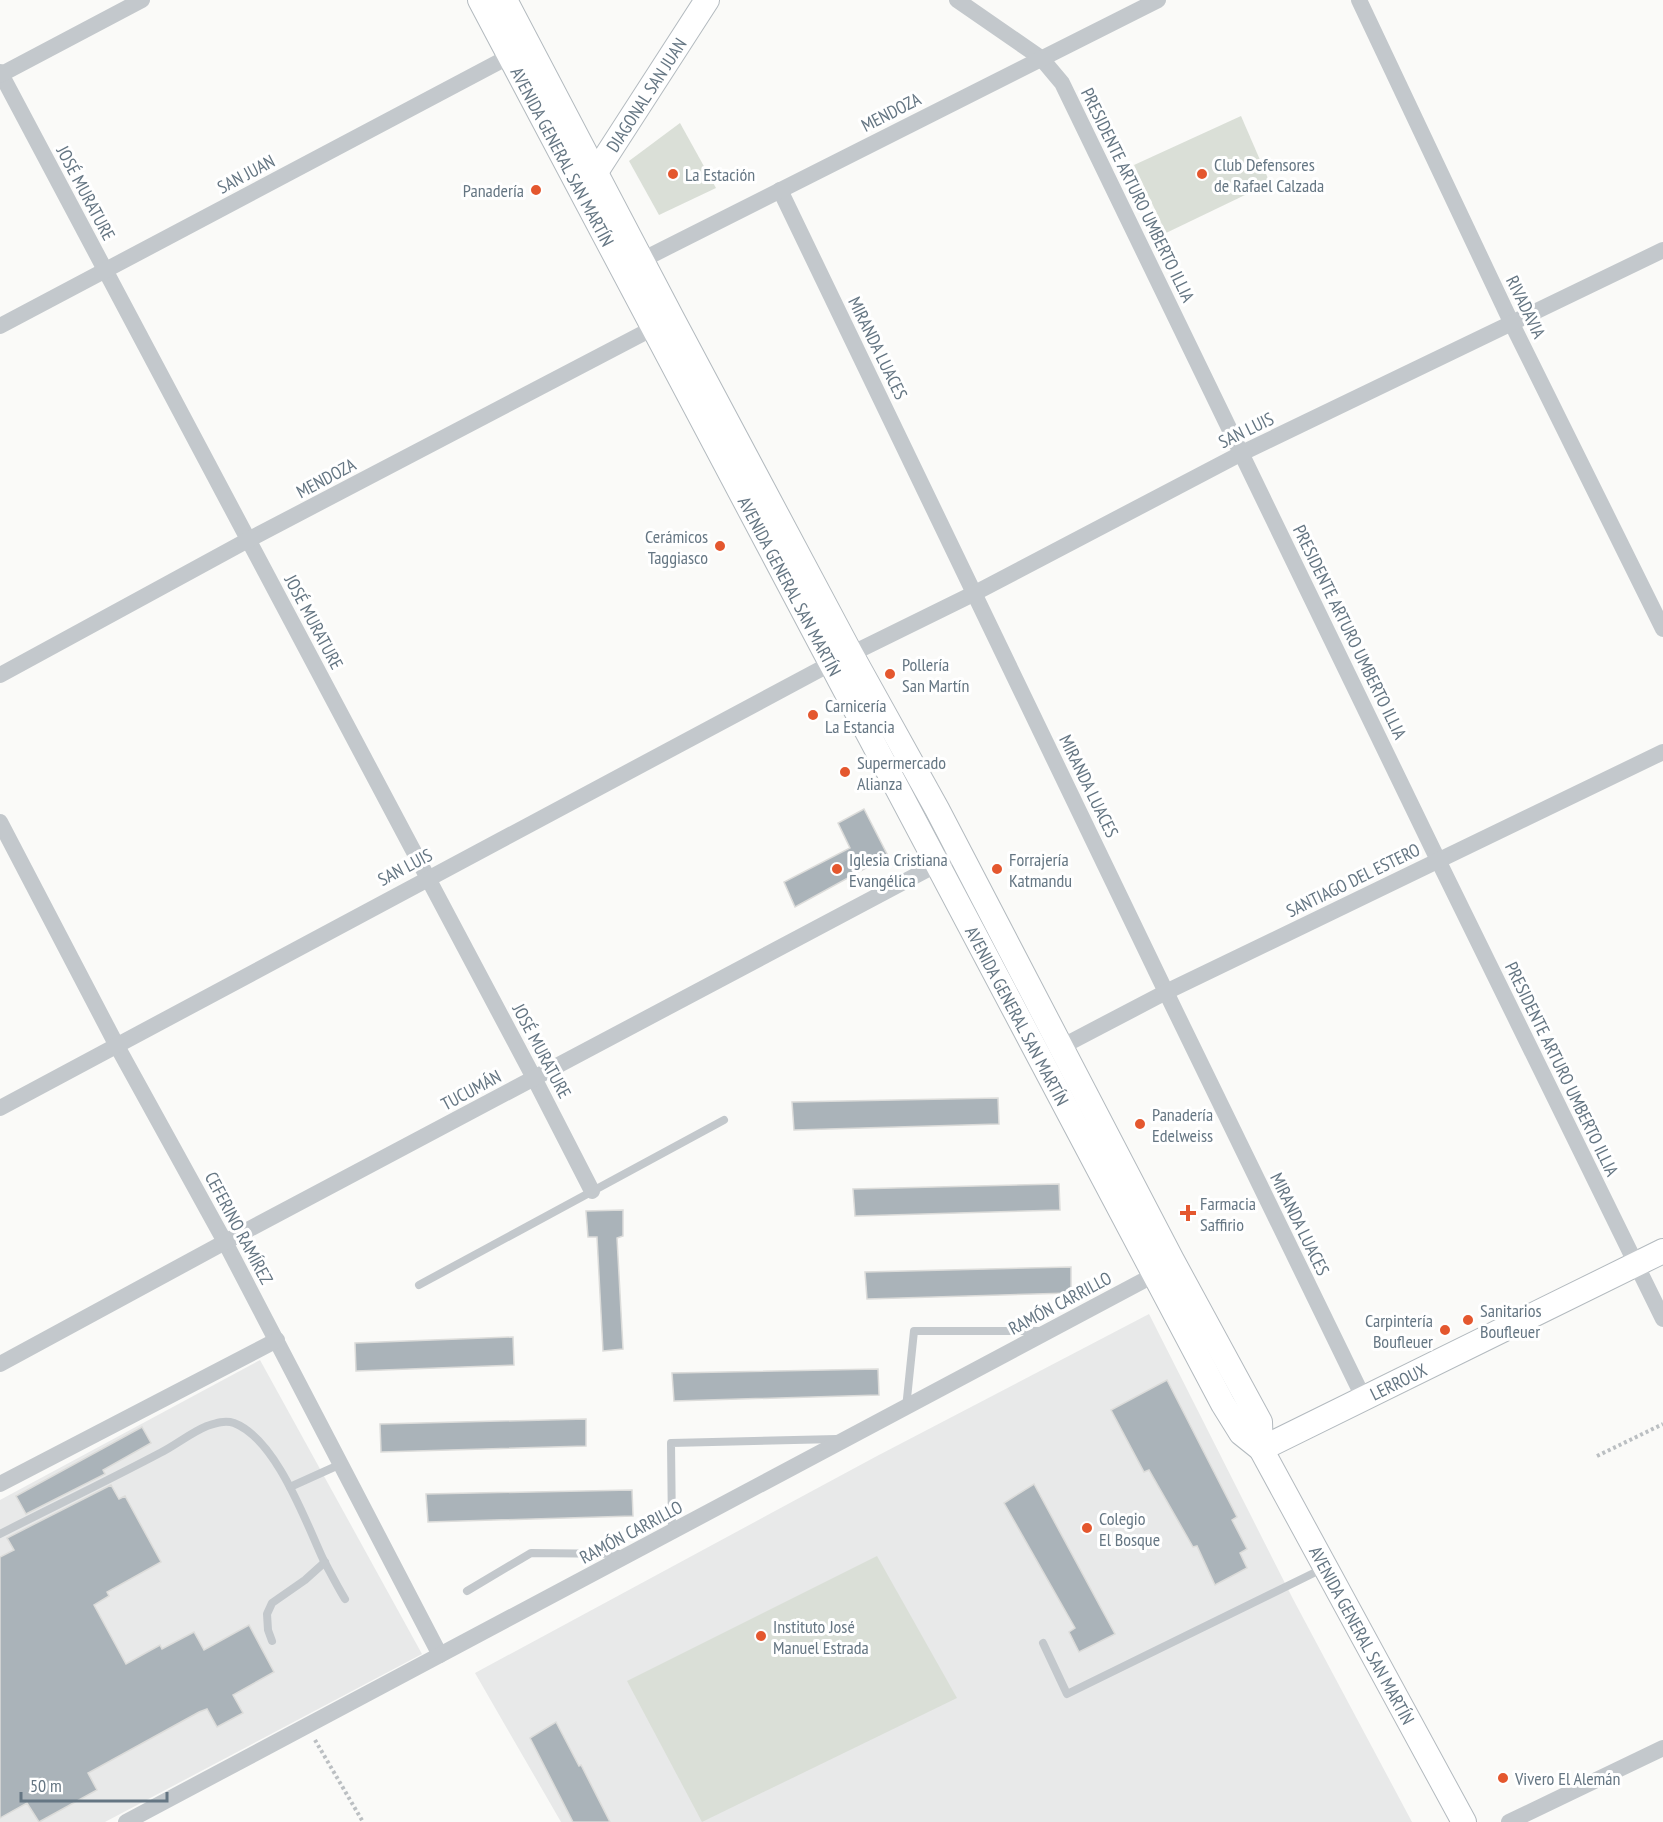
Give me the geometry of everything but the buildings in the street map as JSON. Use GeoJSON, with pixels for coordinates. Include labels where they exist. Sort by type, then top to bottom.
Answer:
{"type":"FeatureCollection","features":[{"type":"Feature","properties":{"kind":"main road","name":"AVENIDA GENERAL SAN MARTÍN"},"geometry":{"type":"LineString","coordinates":[[480,0],[510,56],[642,260],[663,323]]}},
{"type":"Feature","properties":{"kind":"main road","name":"AVENIDA GENERAL SAN MARTÍN"},"geometry":{"type":"LineString","coordinates":[[506,0],[589,179],[841,659],[938,864],[1154,1275],[1241,1433],[1262,1449],[1464,1822]]}},
{"type":"Feature","properties":{"kind":"main road","name":"DIAGONAL SAN JUAN"},"geometry":{"type":"LineString","coordinates":[[589,179],[707,0]]}},
{"type":"Feature","properties":{"kind":"main road","name":"AVENIDA GENERAL SAN MARTÍN"},"geometry":{"type":"LineString","coordinates":[[841,659],[960,851],[1172,1260],[1260,1422],[1262,1449]]}},
{"type":"Feature","properties":{"kind":"main road","name":"LERROUX"},"geometry":{"type":"LineString","coordinates":[[1262,1449],[1663,1251]]}},
{"type":"Feature","properties":{"kind":"street"},"geometry":{"type":"LineString","coordinates":[[0,74],[142,0]]}},
{"type":"Feature","properties":{"kind":"street","name":"PRESIDENTE ARTURO UMBERTO ILLIA"},"geometry":{"type":"LineString","coordinates":[[957,0],[1041,58],[1062,83],[1663,1319]]}},
{"type":"Feature","properties":{"kind":"street","name":"MENDOZA"},"geometry":{"type":"LineString","coordinates":[[642,260],[1158,0]]}},
{"type":"Feature","properties":{"kind":"street","name":"RIVADAVIA"},"geometry":{"type":"LineString","coordinates":[[1359,0],[1512,324],[1663,629]]}},
{"type":"Feature","properties":{"kind":"street","name":"SAN JUAN"},"geometry":{"type":"LineString","coordinates":[[0,326],[510,56]]}},
{"type":"Feature","properties":{"kind":"street","name":"JOSÉ MURATURE"},"geometry":{"type":"LineString","coordinates":[[0,74],[592,1191]]}},
{"type":"Feature","properties":{"kind":"street","name":"MIRANDA LUACES"},"geometry":{"type":"LineString","coordinates":[[780,190],[1364,1399]]}},
{"type":"Feature","properties":{"kind":"street","name":"SAN LUIS"},"geometry":{"type":"LineString","coordinates":[[0,1108],[841,659],[975,593],[1242,453],[1663,250]]}},
{"type":"Feature","properties":{"kind":"street","name":"MENDOZA"},"geometry":{"type":"LineString","coordinates":[[0,675],[248,540],[663,323]]}},
{"type":"Feature","properties":{"kind":"street","name":"SANTIAGO DEL ESTERO"},"geometry":{"type":"LineString","coordinates":[[1061,1047],[1166,992],[1663,752]]}},
{"type":"Feature","properties":{"kind":"street","name":"CEFERINO RAMÍREZ"},"geometry":{"type":"LineString","coordinates":[[0,822],[117,1046],[277,1340],[440,1655]]}},
{"type":"Feature","properties":{"kind":"street","name":"TUCUMÁN"},"geometry":{"type":"LineString","coordinates":[[0,1364],[960,851]]}},
{"type":"Feature","properties":{"kind":"street","name":"RAMÓN CARRILLO"},"geometry":{"type":"LineString","coordinates":[[126,1822],[1154,1275]]}},
{"type":"Feature","properties":{"kind":"street"},"geometry":{"type":"LineString","coordinates":[[0,1484],[277,1340]]}},
{"type":"Feature","properties":{"kind":"street"},"geometry":{"type":"LineString","coordinates":[[1509,1822],[1663,1748]]}},
{"type":"Feature","properties":{"kind":"lane"},"geometry":{"type":"LineString","coordinates":[[419,1285],[724,1120]]}},
{"type":"Feature","properties":{"kind":"lane"},"geometry":{"type":"LineString","coordinates":[[906,1408],[914,1331],[1048,1331]]}},
{"type":"Feature","properties":{"kind":"lane"},"geometry":{"type":"LineString","coordinates":[[0,1534],[162,1452],[207,1426],[223,1421],[234,1423],[269,1453],[290,1487],[345,1599]]}},
{"type":"Feature","properties":{"kind":"lane"},"geometry":{"type":"LineString","coordinates":[[672,1531],[671,1443],[850,1438]]}},
{"type":"Feature","properties":{"kind":"lane"},"geometry":{"type":"LineString","coordinates":[[290,1487],[341,1464]]}},
{"type":"Feature","properties":{"kind":"lane"},"geometry":{"type":"LineString","coordinates":[[467,1591],[531,1553],[632,1554]]}},
{"type":"Feature","properties":{"kind":"lane"},"geometry":{"type":"LineString","coordinates":[[272,1641],[268,1630],[267,1614],[272,1603],[305,1580],[325,1562]]}},
{"type":"Feature","properties":{"kind":"lane"},"geometry":{"type":"LineString","coordinates":[[1042,1643],[1067,1694],[1327,1567]]}},
{"type":"Feature","properties":{"kind":"path"},"geometry":{"type":"LineString","coordinates":[[1597,1456],[1663,1424]]}},
{"type":"Feature","properties":{"kind":"path"},"geometry":{"type":"LineString","coordinates":[[307,1727],[363,1822]]}},
{"type":"Feature","properties":{"kind":"shaded area","name":"Club Defensores de Rafael Calzada"},"geometry":{"type":"Polygon","coordinates":[[[1241,116],[1270,183],[1166,233],[1134,165],[1241,116]]]}},
{"type":"Feature","properties":{"kind":"shaded area","name":"La Estación"},"geometry":{"type":"Polygon","coordinates":[[[680,123],[716,188],[659,215],[629,161],[680,123]]]}},
{"type":"Feature","properties":{"kind":"shaded area","name":"Instituto José Manuel Estrada"},"geometry":{"type":"Polygon","coordinates":[[[1149,1314],[1293,1599],[1412,1822],[561,1822],[475,1673],[877,1456],[1149,1314]]]}},
{"type":"Feature","properties":{"kind":"shaded area"},"geometry":{"type":"Polygon","coordinates":[[[260,1360],[422,1654],[105,1822],[0,1822],[0,1500],[260,1360]]]}},
{"type":"Feature","properties":{"kind":"shaded area"},"geometry":{"type":"Polygon","coordinates":[[[877,1556],[957,1698],[702,1822],[627,1681],[877,1556]]]}},
{"type":"Feature","properties":{"kind":"place","name":"La Estación"},"geometry":{"type":"Point","coordinates":[673,174]}},
{"type":"Feature","properties":{"kind":"place","name":"Club Defensores de Rafael Calzada"},"geometry":{"type":"Point","coordinates":[1202,174]}},
{"type":"Feature","properties":{"kind":"place","name":"Panadería"},"geometry":{"type":"Point","coordinates":[536,190]}},
{"type":"Feature","properties":{"kind":"place","name":"Cerámicos Taggiasco"},"geometry":{"type":"Point","coordinates":[720,546]}},
{"type":"Feature","properties":{"kind":"place","name":"Pollería San Martín"},"geometry":{"type":"Point","coordinates":[890,674]}},
{"type":"Feature","properties":{"kind":"place","name":"Carnicería La Estancia"},"geometry":{"type":"Point","coordinates":[813,715]}},
{"type":"Feature","properties":{"kind":"place","name":"Supermercado Alianza"},"geometry":{"type":"Point","coordinates":[845,772]}},
{"type":"Feature","properties":{"kind":"place","name":"Iglesia Cristiana Evangélica"},"geometry":{"type":"Point","coordinates":[837,869]}},
{"type":"Feature","properties":{"kind":"place","name":"Forrajería Katmandu"},"geometry":{"type":"Point","coordinates":[997,869]}},
{"type":"Feature","properties":{"kind":"place","name":"Panadería Edelweiss"},"geometry":{"type":"Point","coordinates":[1140,1124]}},
{"type":"Feature","properties":{"kind":"place","name":"Farmacia Saffirio"},"geometry":{"type":"Point","coordinates":[1188,1213]}},
{"type":"Feature","properties":{"kind":"place","name":"Sanitarios Boufleuer"},"geometry":{"type":"Point","coordinates":[1468,1320]}},
{"type":"Feature","properties":{"kind":"place","name":"Carpintería Boufleuer"},"geometry":{"type":"Point","coordinates":[1445,1330]}},
{"type":"Feature","properties":{"kind":"place","name":"Colegio El Bosque"},"geometry":{"type":"Point","coordinates":[1087,1528]}},
{"type":"Feature","properties":{"kind":"place","name":"Instituto José Manuel Estrada"},"geometry":{"type":"Point","coordinates":[761,1636]}},
{"type":"Feature","properties":{"kind":"place","name":"Vivero El Alemán"},"geometry":{"type":"Point","coordinates":[1503,1778]}}]}
